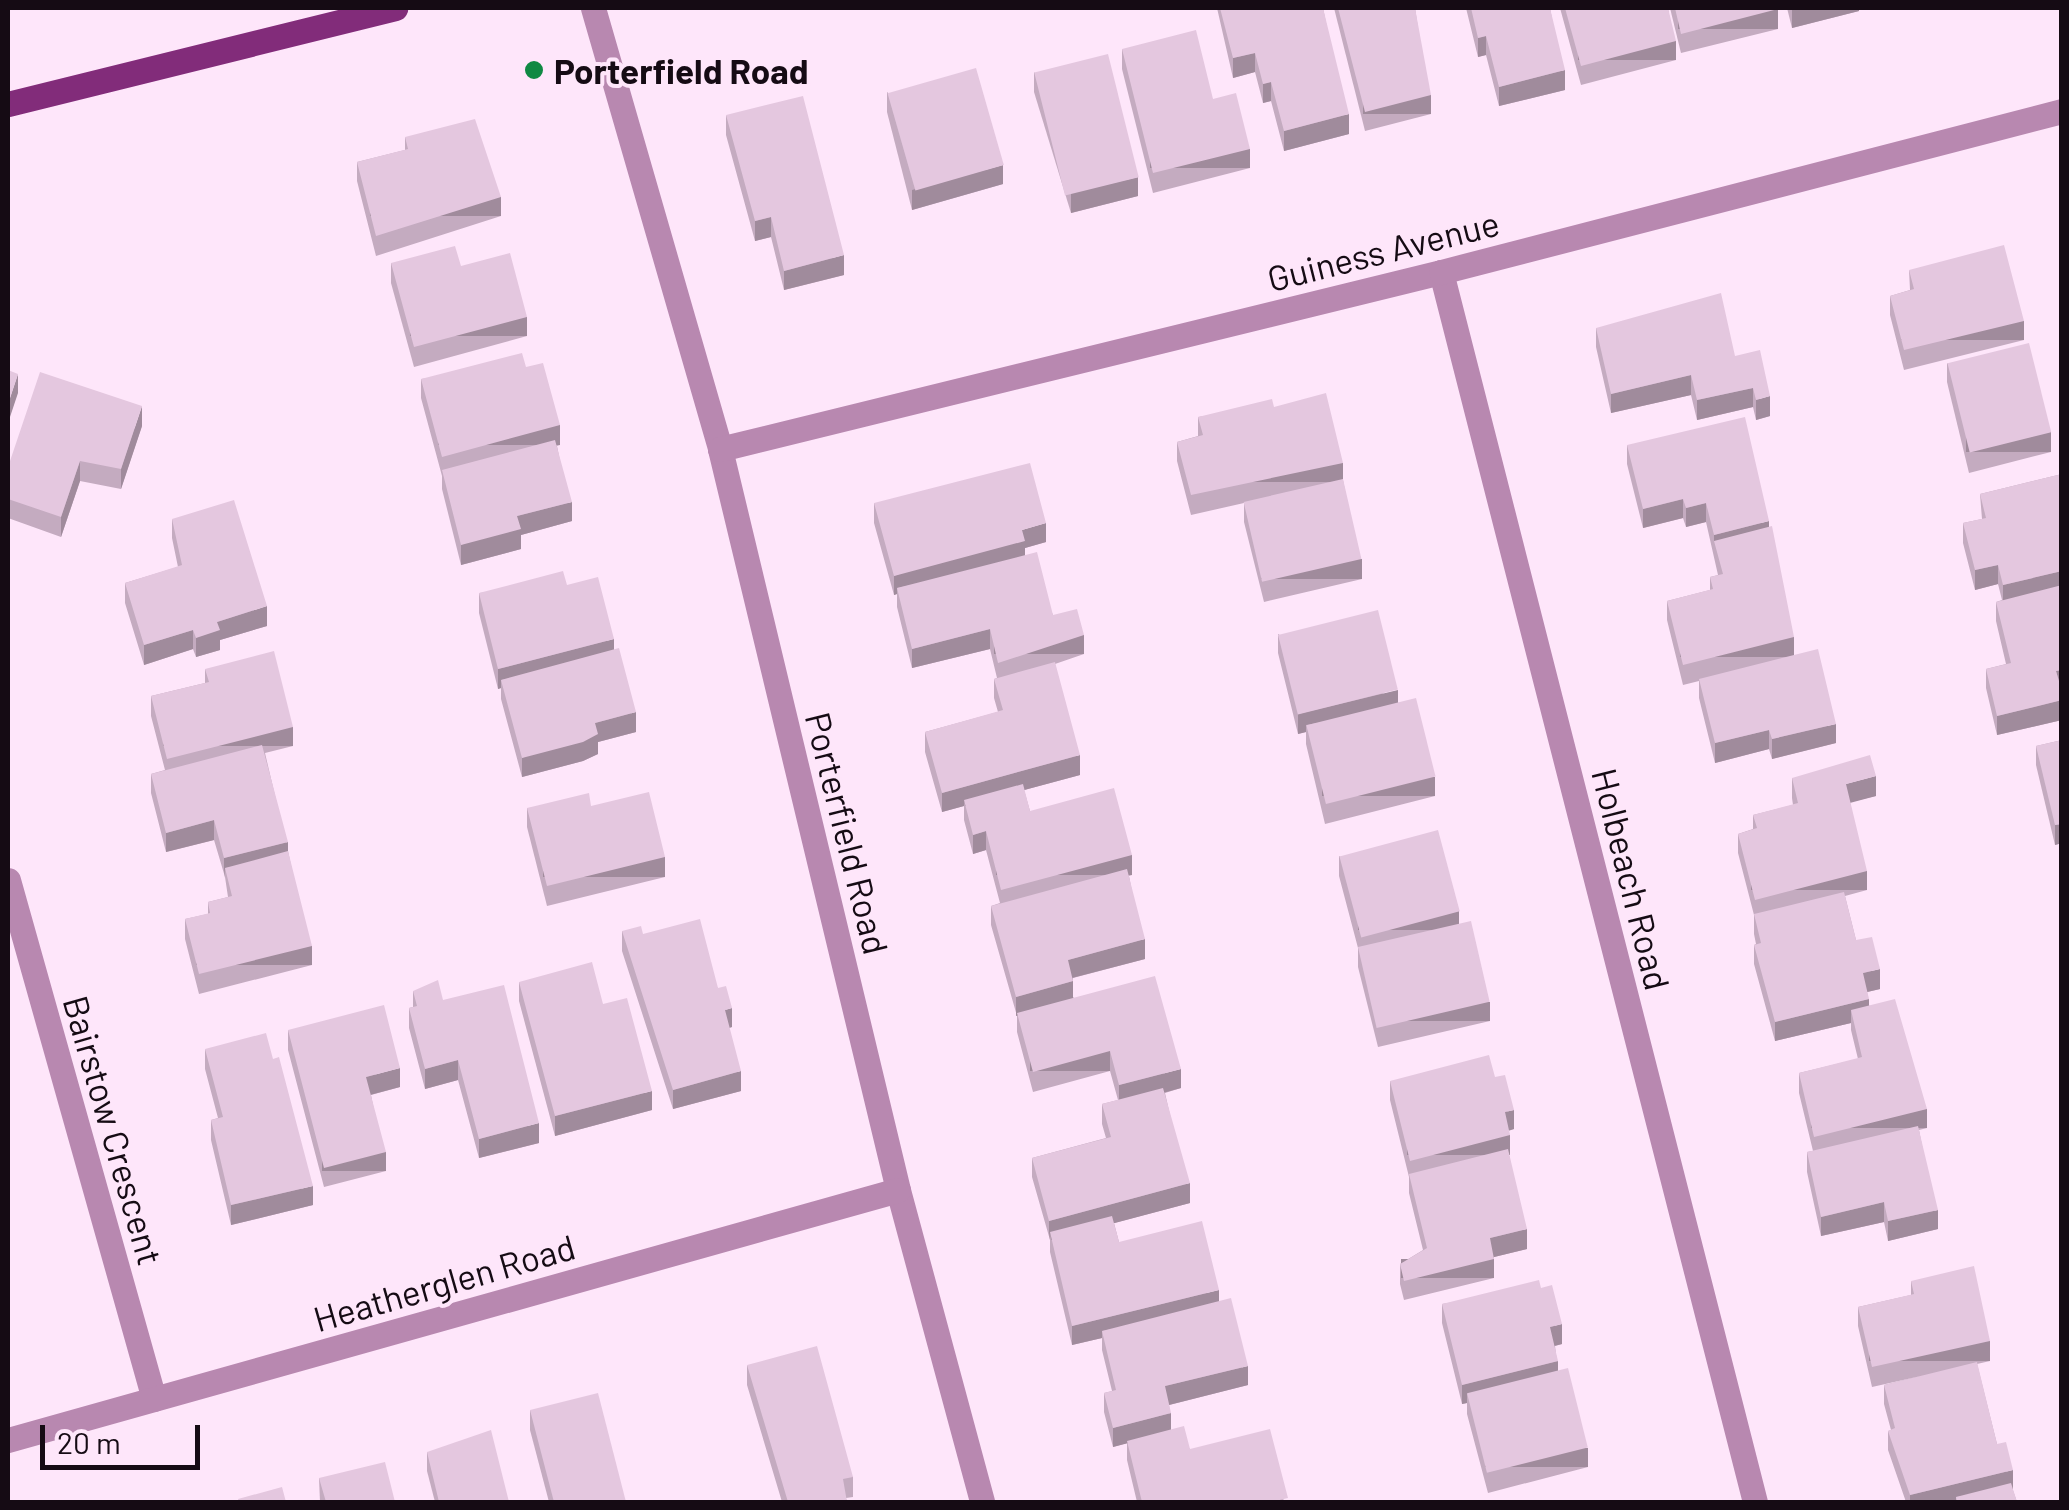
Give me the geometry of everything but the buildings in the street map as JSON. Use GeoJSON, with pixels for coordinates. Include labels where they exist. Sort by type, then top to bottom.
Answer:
{"type":"FeatureCollection","features":[{"type":"Feature","properties":{"kind":"main road"},"geometry":{"type":"LineString","coordinates":[[8,104],[395,8]]}},
{"type":"Feature","properties":{"kind":"street","name":"Porterfield Road"},"geometry":{"type":"LineString","coordinates":[[593,8],[720,449],[898,1190],[982,1502]]}},
{"type":"Feature","properties":{"kind":"street","name":"Guiness Avenue"},"geometry":{"type":"LineString","coordinates":[[720,449],[1440,272],[2062,110]]}},
{"type":"Feature","properties":{"kind":"street","name":"Holbeach Road"},"geometry":{"type":"LineString","coordinates":[[1440,272],[1756,1502]]}},
{"type":"Feature","properties":{"kind":"street","name":"Bairstow Crescent"},"geometry":{"type":"LineString","coordinates":[[8,880],[154,1400]]}},
{"type":"Feature","properties":{"kind":"street","name":"Heatherglen Road"},"geometry":{"type":"LineString","coordinates":[[8,1440],[898,1190]]}},
{"type":"Feature","properties":{"kind":"place","name":"Porterfield Road"},"geometry":{"type":"Point","coordinates":[534,70]}}]}
